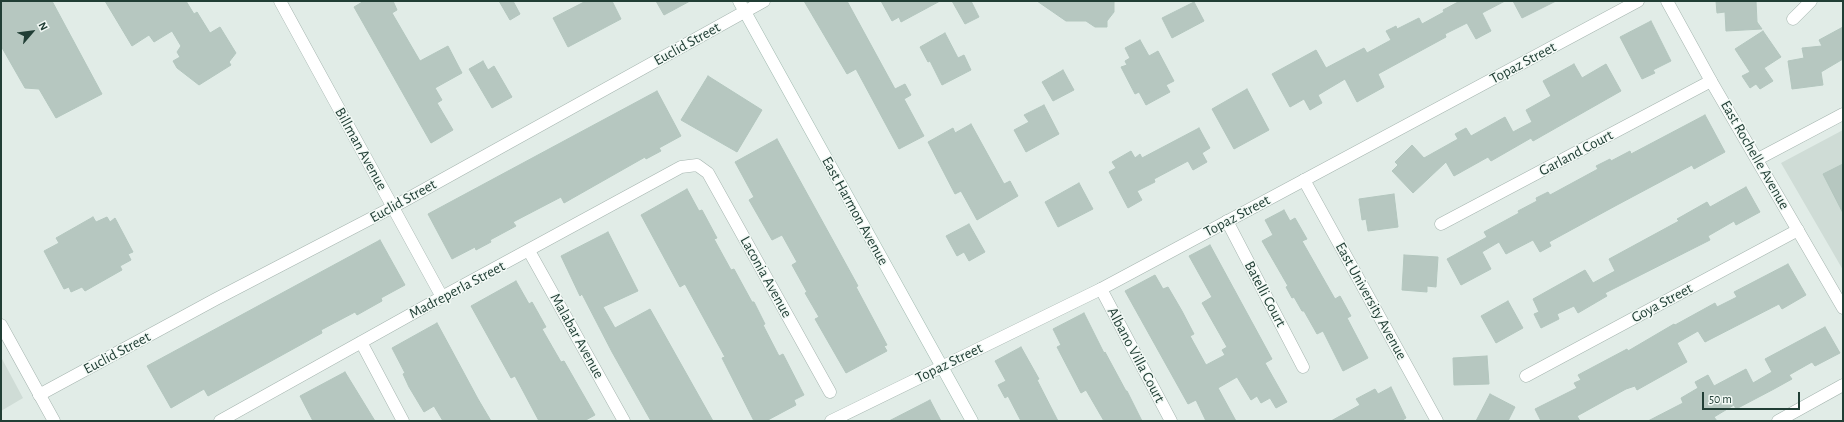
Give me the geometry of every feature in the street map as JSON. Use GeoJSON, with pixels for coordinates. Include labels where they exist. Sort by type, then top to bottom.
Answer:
{"type":"FeatureCollection","features":[{"type":"Feature","properties":{"kind":"street","name":"Billman Avenue"},"geometry":{"type":"LineString","coordinates":[[280,1],[442,297]]}},
{"type":"Feature","properties":{"kind":"street","name":"Euclid Street"},"geometry":{"type":"LineString","coordinates":[[40,395],[393,207],[742,6],[764,1]]}},
{"type":"Feature","properties":{"kind":"street","name":"Topaz Street"},"geometry":{"type":"LineString","coordinates":[[831,421],[1101,289],[1638,1]]}},
{"type":"Feature","properties":{"kind":"street","name":"East Rochelle Avenue"},"geometry":{"type":"LineString","coordinates":[[1667,1],[1711,81],[1758,159],[1843,308]]}},
{"type":"Feature","properties":{"kind":"street"},"geometry":{"type":"LineString","coordinates":[[1793,19],[1811,1]]}},
{"type":"Feature","properties":{"kind":"street","name":"East Harmon Avenue"},"geometry":{"type":"LineString","coordinates":[[742,6],[972,421]]}},
{"type":"Feature","properties":{"kind":"street","name":"Garland Court"},"geometry":{"type":"LineString","coordinates":[[1441,224],[1711,81]]}},
{"type":"Feature","properties":{"kind":"street"},"geometry":{"type":"LineString","coordinates":[[1758,159],[1843,114]]}},
{"type":"Feature","properties":{"kind":"street","name":"Madreperla Street"},"geometry":{"type":"LineString","coordinates":[[220,421],[442,297],[530,251],[681,167],[697,166]]}},
{"type":"Feature","properties":{"kind":"street","name":"Laconia Avenue"},"geometry":{"type":"LineString","coordinates":[[697,166],[708,173],[830,392]]}},
{"type":"Feature","properties":{"kind":"street","name":"East University Avenue"},"geometry":{"type":"LineString","coordinates":[[1304,180],[1437,421]]}},
{"type":"Feature","properties":{"kind":"street","name":"Batelli Court"},"geometry":{"type":"LineString","coordinates":[[1227,221],[1303,366]]}},
{"type":"Feature","properties":{"kind":"street","name":"Goya Street"},"geometry":{"type":"LineString","coordinates":[[1526,376],[1798,230]]}},
{"type":"Feature","properties":{"kind":"street","name":"Malabar Avenue"},"geometry":{"type":"LineString","coordinates":[[530,251],[624,421]]}},
{"type":"Feature","properties":{"kind":"street","name":"Albano Villa Court"},"geometry":{"type":"LineString","coordinates":[[1101,289],[1171,421]]}},
{"type":"Feature","properties":{"kind":"street"},"geometry":{"type":"LineString","coordinates":[[1,325],[54,421]]}},
{"type":"Feature","properties":{"kind":"street"},"geometry":{"type":"LineString","coordinates":[[361,342],[403,421]]}},
{"type":"Feature","properties":{"kind":"street"},"geometry":{"type":"LineString","coordinates":[[1778,421],[1843,385]]}},
{"type":"Feature","properties":{"kind":"shaded area"},"geometry":{"type":"Polygon","coordinates":[[[1843,130],[1843,270],[1781,163],[1843,130]]]}},
{"type":"Feature","properties":{"kind":"shaded area"},"geometry":{"type":"Polygon","coordinates":[[[1,357],[23,398],[1,411],[1,357]]]}},
{"type":"Feature","properties":{"kind":"building"},"geometry":{"type":"Polygon","coordinates":[[[1,1],[52,1],[102,94],[56,118],[39,89],[25,88],[1,46],[1,1]]]}},
{"type":"Feature","properties":{"kind":"building"},"geometry":{"type":"Polygon","coordinates":[[[105,1],[186,1],[194,14],[197,12],[210,33],[220,27],[236,53],[229,62],[231,65],[199,85],[177,68],[173,61],[180,57],[177,52],[181,46],[172,31],[154,42],[149,35],[132,46],[105,1]]]}},
{"type":"Feature","properties":{"kind":"building"},"geometry":{"type":"Polygon","coordinates":[[[364,1],[393,1],[397,10],[392,13],[420,61],[448,46],[462,73],[435,88],[442,100],[437,103],[453,130],[431,143],[354,7],[364,1]]]}},
{"type":"Feature","properties":{"kind":"building"},"geometry":{"type":"Polygon","coordinates":[[[499,1],[513,1],[520,14],[510,20],[499,1]]]}},
{"type":"Feature","properties":{"kind":"building"},"geometry":{"type":"Polygon","coordinates":[[[586,1],[612,1],[621,19],[568,47],[553,18],[586,1]]]}},
{"type":"Feature","properties":{"kind":"building"},"geometry":{"type":"Polygon","coordinates":[[[656,1],[690,1],[664,15],[656,1]]]}},
{"type":"Feature","properties":{"kind":"building"},"geometry":{"type":"Polygon","coordinates":[[[804,1],[847,1],[895,89],[905,84],[911,95],[904,99],[924,136],[899,149],[856,69],[847,74],[804,1]]]}},
{"type":"Feature","properties":{"kind":"building"},"geometry":{"type":"Polygon","coordinates":[[[881,1],[940,1],[901,22],[899,17],[892,21],[881,1]]]}},
{"type":"Feature","properties":{"kind":"building"},"geometry":{"type":"Polygon","coordinates":[[[952,1],[971,1],[979,17],[965,24],[952,1]]]}},
{"type":"Feature","properties":{"kind":"building"},"geometry":{"type":"Polygon","coordinates":[[[1037,1],[1114,1],[1114,12],[1107,21],[1107,27],[1095,27],[1086,21],[1066,21],[1037,1]]]}},
{"type":"Feature","properties":{"kind":"building"},"geometry":{"type":"Polygon","coordinates":[[[1460,1],[1505,1],[1482,13],[1491,31],[1476,39],[1467,23],[1445,34],[1446,37],[1378,74],[1384,87],[1357,102],[1345,79],[1318,95],[1322,103],[1310,110],[1304,99],[1290,107],[1272,74],[1316,50],[1326,68],[1364,48],[1367,53],[1391,40],[1386,31],[1396,26],[1397,29],[1419,18],[1422,24],[1460,1]]]}},
{"type":"Feature","properties":{"kind":"building"},"geometry":{"type":"Polygon","coordinates":[[[1513,1],[1556,1],[1522,18],[1513,1]]]}},
{"type":"Feature","properties":{"kind":"building"},"geometry":{"type":"Polygon","coordinates":[[[1716,1],[1756,1],[1757,22],[1762,29],[1726,31],[1725,12],[1717,13],[1716,1]]]}},
{"type":"Feature","properties":{"kind":"building"},"geometry":{"type":"Polygon","coordinates":[[[1194,2],[1204,21],[1172,38],[1162,18],[1194,2]]]}},
{"type":"Feature","properties":{"kind":"building"},"geometry":{"type":"Polygon","coordinates":[[[1651,21],[1671,61],[1653,70],[1655,73],[1642,79],[1620,37],[1651,21]]]}},
{"type":"Feature","properties":{"kind":"building"},"geometry":{"type":"Polygon","coordinates":[[[1843,27],[1843,59],[1821,72],[1823,85],[1792,89],[1788,61],[1804,58],[1802,48],[1822,46],[1819,40],[1843,27]]]}},
{"type":"Feature","properties":{"kind":"building"},"geometry":{"type":"Polygon","coordinates":[[[1763,31],[1781,57],[1764,68],[1773,81],[1760,89],[1756,84],[1750,88],[1742,76],[1750,72],[1735,49],[1763,31]]]}},
{"type":"Feature","properties":{"kind":"building"},"geometry":{"type":"Polygon","coordinates":[[[945,33],[958,58],[964,55],[971,70],[942,85],[930,61],[928,62],[920,47],[945,33]]]}},
{"type":"Feature","properties":{"kind":"building"},"geometry":{"type":"Polygon","coordinates":[[[1140,40],[1149,56],[1158,51],[1174,81],[1166,85],[1170,92],[1146,105],[1139,92],[1135,94],[1121,67],[1127,65],[1125,61],[1130,58],[1125,48],[1140,40]]]}},
{"type":"Feature","properties":{"kind":"building"},"geometry":{"type":"Polygon","coordinates":[[[483,61],[488,70],[494,66],[512,97],[492,108],[469,69],[483,61]]]}},
{"type":"Feature","properties":{"kind":"building"},"geometry":{"type":"Polygon","coordinates":[[[1574,64],[1582,78],[1606,64],[1621,91],[1533,141],[1531,138],[1491,161],[1488,157],[1454,176],[1446,162],[1413,193],[1392,171],[1398,165],[1395,162],[1412,145],[1424,158],[1458,139],[1455,134],[1466,128],[1471,136],[1505,117],[1513,132],[1532,122],[1526,110],[1551,96],[1543,81],[1574,64]]]}},
{"type":"Feature","properties":{"kind":"building"},"geometry":{"type":"Polygon","coordinates":[[[1063,70],[1074,90],[1053,101],[1042,82],[1063,70]]]}},
{"type":"Feature","properties":{"kind":"building"},"geometry":{"type":"Polygon","coordinates":[[[708,76],[762,110],[737,152],[681,120],[708,76]]]}},
{"type":"Feature","properties":{"kind":"building"},"geometry":{"type":"Polygon","coordinates":[[[1247,89],[1269,130],[1234,149],[1212,109],[1247,89]]]}},
{"type":"Feature","properties":{"kind":"building"},"geometry":{"type":"Polygon","coordinates":[[[657,91],[681,136],[659,148],[661,151],[646,159],[645,157],[564,203],[561,197],[513,222],[516,226],[490,240],[491,242],[476,250],[475,247],[452,259],[428,214],[657,91]]]}},
{"type":"Feature","properties":{"kind":"building"},"geometry":{"type":"Polygon","coordinates":[[[1044,105],[1059,134],[1026,152],[1014,130],[1029,122],[1024,115],[1044,105]]]}},
{"type":"Feature","properties":{"kind":"building"},"geometry":{"type":"Polygon","coordinates":[[[1705,115],[1725,152],[1694,169],[1692,165],[1617,205],[1549,242],[1551,246],[1540,252],[1533,240],[1506,254],[1499,242],[1482,252],[1491,269],[1461,285],[1447,259],[1487,237],[1484,232],[1519,213],[1518,211],[1537,201],[1536,198],[1548,192],[1550,195],[1598,169],[1596,166],[1610,159],[1611,161],[1630,151],[1631,154],[1705,115]]]}},
{"type":"Feature","properties":{"kind":"building"},"geometry":{"type":"Polygon","coordinates":[[[971,124],[1004,184],[1010,181],[1018,196],[977,220],[961,191],[955,194],[928,142],[953,128],[955,133],[971,124]]]}},
{"type":"Feature","properties":{"kind":"building"},"geometry":{"type":"Polygon","coordinates":[[[1199,128],[1210,148],[1202,153],[1207,162],[1193,170],[1188,161],[1154,179],[1155,182],[1137,191],[1142,200],[1128,208],[1109,172],[1116,168],[1112,162],[1131,151],[1135,158],[1140,154],[1142,158],[1199,128]]]}},
{"type":"Feature","properties":{"kind":"building"},"geometry":{"type":"Polygon","coordinates":[[[777,139],[858,286],[856,287],[887,345],[884,346],[887,351],[846,373],[815,319],[819,317],[805,293],[807,292],[792,265],[797,262],[782,235],[772,240],[749,200],[754,197],[735,162],[777,139]]]}},
{"type":"Feature","properties":{"kind":"building"},"geometry":{"type":"Polygon","coordinates":[[[1843,164],[1843,213],[1823,174],[1843,164]]]}},
{"type":"Feature","properties":{"kind":"building"},"geometry":{"type":"Polygon","coordinates":[[[1079,183],[1093,209],[1058,227],[1045,202],[1079,183]]]}},
{"type":"Feature","properties":{"kind":"building"},"geometry":{"type":"Polygon","coordinates":[[[1746,187],[1760,212],[1736,225],[1734,221],[1708,236],[1710,240],[1605,293],[1607,296],[1578,313],[1574,306],[1557,314],[1559,319],[1541,328],[1534,314],[1539,312],[1533,299],[1585,270],[1593,283],[1615,271],[1609,259],[1679,221],[1677,219],[1707,202],[1710,207],[1746,187]]]}},
{"type":"Feature","properties":{"kind":"building"},"geometry":{"type":"Polygon","coordinates":[[[687,189],[699,211],[702,210],[717,238],[714,239],[731,270],[734,269],[752,302],[754,302],[765,324],[763,325],[779,356],[783,354],[804,395],[794,400],[796,405],[766,421],[754,421],[722,358],[725,357],[685,284],[680,287],[641,215],[687,189]]]}},
{"type":"Feature","properties":{"kind":"building"},"geometry":{"type":"Polygon","coordinates":[[[1394,194],[1398,227],[1368,231],[1366,219],[1362,220],[1359,199],[1394,194]]]}},
{"type":"Feature","properties":{"kind":"building"},"geometry":{"type":"Polygon","coordinates":[[[1284,210],[1290,221],[1295,218],[1307,239],[1302,241],[1335,299],[1340,296],[1351,316],[1347,318],[1368,358],[1343,371],[1323,331],[1317,334],[1304,311],[1302,311],[1294,297],[1292,298],[1286,287],[1288,286],[1262,241],[1273,235],[1265,220],[1284,210]]]}},
{"type":"Feature","properties":{"kind":"building"},"geometry":{"type":"Polygon","coordinates":[[[93,217],[96,222],[107,217],[110,222],[115,218],[133,252],[128,254],[131,260],[120,266],[122,270],[85,291],[82,287],[71,292],[69,287],[64,289],[44,251],[59,243],[56,238],[93,217]]]}},
{"type":"Feature","properties":{"kind":"building"},"geometry":{"type":"Polygon","coordinates":[[[969,224],[985,252],[969,261],[964,252],[957,256],[946,236],[969,224]]]}},
{"type":"Feature","properties":{"kind":"building"},"geometry":{"type":"Polygon","coordinates":[[[608,232],[638,291],[603,307],[615,328],[650,309],[713,421],[651,421],[612,352],[582,294],[580,296],[561,256],[608,232]]]}},
{"type":"Feature","properties":{"kind":"building"},"geometry":{"type":"Polygon","coordinates":[[[380,240],[405,285],[381,298],[382,301],[357,315],[355,312],[321,330],[322,333],[208,396],[204,389],[171,408],[147,366],[380,240]]]}},
{"type":"Feature","properties":{"kind":"building"},"geometry":{"type":"Polygon","coordinates":[[[1210,245],[1272,359],[1265,363],[1287,402],[1276,408],[1270,398],[1261,403],[1257,396],[1251,400],[1237,377],[1218,388],[1236,421],[1206,421],[1196,400],[1188,404],[1125,291],[1155,275],[1163,289],[1168,287],[1182,311],[1194,334],[1190,336],[1206,365],[1225,355],[1222,350],[1227,347],[1202,303],[1212,297],[1189,256],[1210,245]]]}},
{"type":"Feature","properties":{"kind":"building"},"geometry":{"type":"Polygon","coordinates":[[[1404,255],[1438,257],[1436,287],[1427,286],[1427,292],[1402,290],[1404,255]]]}},
{"type":"Feature","properties":{"kind":"building"},"geometry":{"type":"Polygon","coordinates":[[[1788,264],[1806,295],[1782,309],[1779,304],[1705,342],[1698,331],[1677,343],[1687,362],[1637,390],[1635,386],[1626,389],[1577,416],[1580,421],[1541,421],[1535,409],[1577,388],[1574,383],[1581,380],[1578,375],[1627,349],[1628,351],[1674,324],[1675,325],[1715,303],[1717,307],[1737,297],[1734,292],[1788,264]]]}},
{"type":"Feature","properties":{"kind":"building"},"geometry":{"type":"Polygon","coordinates":[[[516,281],[529,304],[532,302],[546,327],[542,329],[561,362],[564,361],[595,415],[584,421],[539,421],[515,376],[511,378],[471,306],[516,281]]]}},
{"type":"Feature","properties":{"kind":"building"},"geometry":{"type":"Polygon","coordinates":[[[1508,301],[1523,328],[1496,343],[1481,316],[1508,301]]]}},
{"type":"Feature","properties":{"kind":"building"},"geometry":{"type":"Polygon","coordinates":[[[1084,313],[1104,353],[1105,352],[1127,391],[1142,421],[1104,421],[1086,390],[1081,393],[1057,347],[1061,345],[1053,329],[1084,313]]]}},
{"type":"Feature","properties":{"kind":"building"},"geometry":{"type":"Polygon","coordinates":[[[437,323],[491,421],[443,421],[434,406],[424,412],[409,387],[403,374],[405,373],[392,348],[437,323]]]}},
{"type":"Feature","properties":{"kind":"building"},"geometry":{"type":"Polygon","coordinates":[[[1825,327],[1840,353],[1815,366],[1812,362],[1789,375],[1792,379],[1736,409],[1734,405],[1714,417],[1717,421],[1648,421],[1683,403],[1681,398],[1698,388],[1695,382],[1708,375],[1714,386],[1746,369],[1753,383],[1772,372],[1765,359],[1825,327]]]}},
{"type":"Feature","properties":{"kind":"building"},"geometry":{"type":"Polygon","coordinates":[[[1021,347],[1039,379],[1037,380],[1058,421],[1021,421],[1008,396],[1005,398],[998,385],[1006,381],[995,361],[1021,347]]]}},
{"type":"Feature","properties":{"kind":"building"},"geometry":{"type":"Polygon","coordinates":[[[1487,356],[1489,384],[1454,385],[1453,358],[1487,356]]]}},
{"type":"Feature","properties":{"kind":"building"},"geometry":{"type":"Polygon","coordinates":[[[345,372],[375,421],[313,421],[300,396],[345,372]]]}},
{"type":"Feature","properties":{"kind":"building"},"geometry":{"type":"Polygon","coordinates":[[[1391,387],[1406,418],[1401,421],[1331,421],[1360,405],[1356,399],[1375,389],[1378,394],[1391,387]]]}},
{"type":"Feature","properties":{"kind":"building"},"geometry":{"type":"Polygon","coordinates":[[[1490,394],[1515,407],[1508,421],[1476,421],[1490,394]]]}},
{"type":"Feature","properties":{"kind":"building"},"geometry":{"type":"Polygon","coordinates":[[[930,400],[941,421],[889,421],[930,400]]]}}]}
